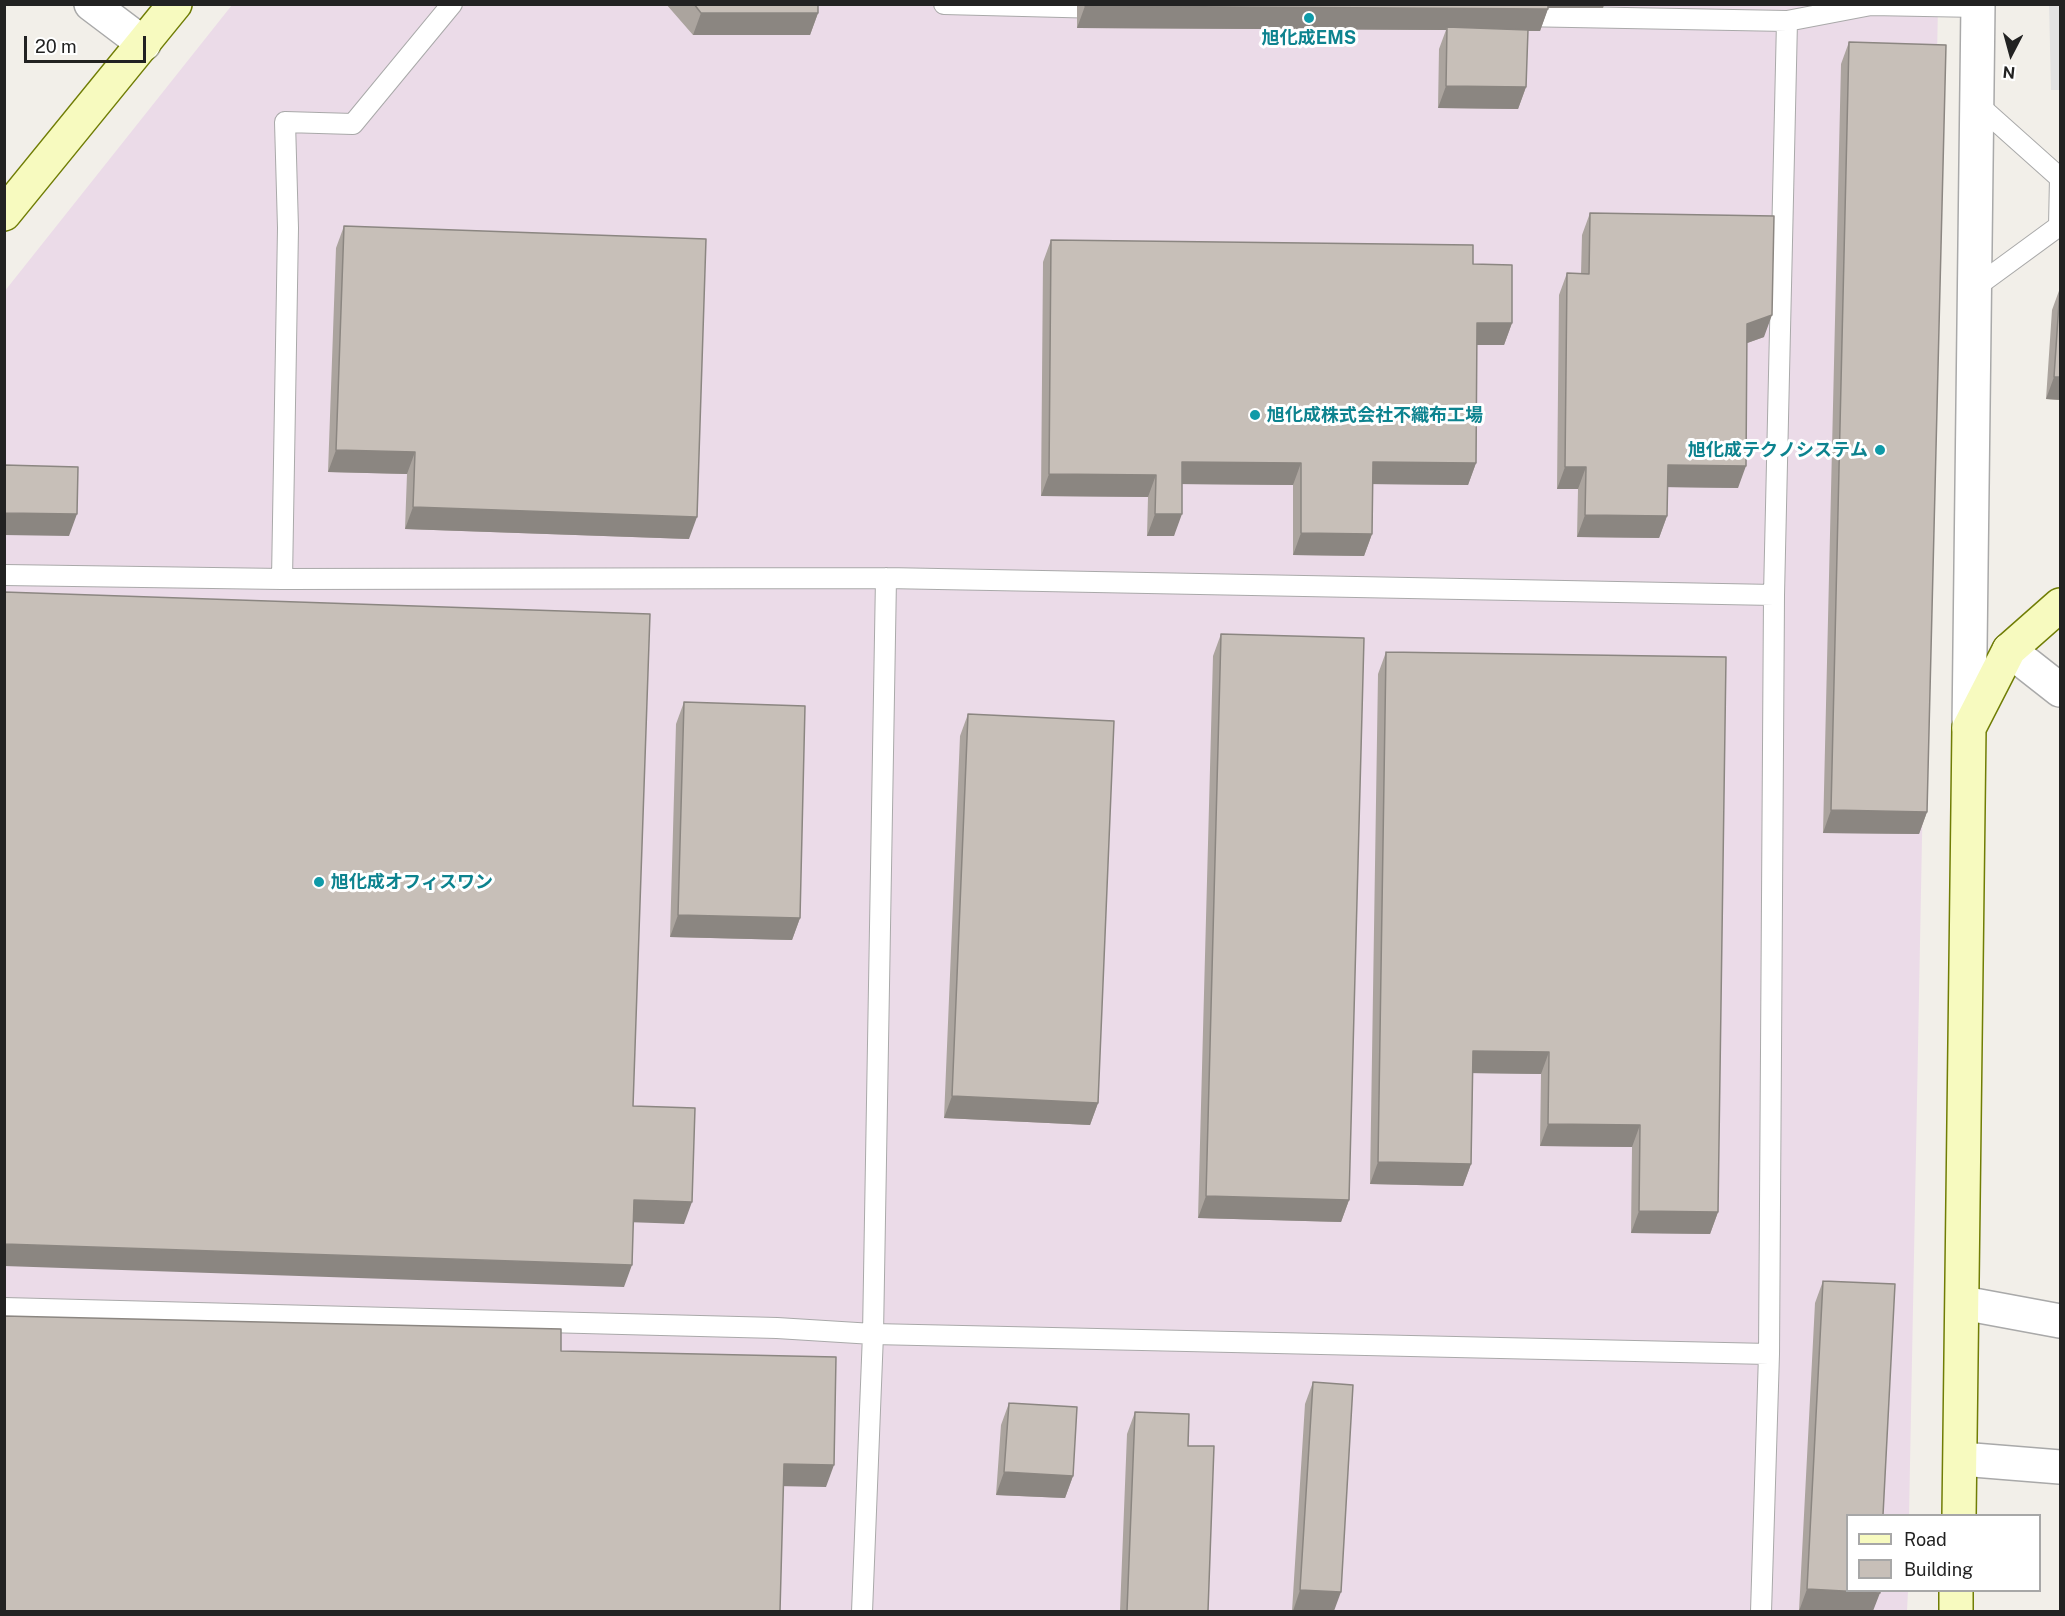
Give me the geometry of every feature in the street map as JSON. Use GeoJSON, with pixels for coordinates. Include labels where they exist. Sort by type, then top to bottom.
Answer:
{"type":"FeatureCollection","features":[{"type":"Feature","properties":{"kind":"street"},"geometry":{"type":"LineString","coordinates":[[92,4],[144,44]]}},
{"type":"Feature","properties":{"kind":"street"},"geometry":{"type":"LineString","coordinates":[[4,213],[175,4]]}},
{"type":"Feature","properties":{"kind":"street"},"geometry":{"type":"LineString","coordinates":[[1959,1514],[1962,1459],[1973,290],[1978,6]]}},
{"type":"Feature","properties":{"kind":"street"},"geometry":{"type":"LineString","coordinates":[[1969,728],[2009,650],[2061,605]]}},
{"type":"Feature","properties":{"kind":"street"},"geometry":{"type":"LineString","coordinates":[[2009,650],[2061,690]]}},
{"type":"Feature","properties":{"kind":"street"},"geometry":{"type":"LineString","coordinates":[[1963,1304],[2061,1321]]}},
{"type":"Feature","properties":{"kind":"street"},"geometry":{"type":"LineString","coordinates":[[1962,1459],[2061,1467]]}},
{"type":"Feature","properties":{"kind":"street"},"geometry":{"type":"LineString","coordinates":[[1956,1592],[1956,1611]]}},
{"type":"Feature","properties":{"kind":"lane"},"geometry":{"type":"LineString","coordinates":[[282,579],[288,228],[285,122],[353,124],[452,4]]}},
{"type":"Feature","properties":{"kind":"lane"},"geometry":{"type":"LineString","coordinates":[[944,4],[1122,8]]}},
{"type":"Feature","properties":{"kind":"lane"},"geometry":{"type":"LineString","coordinates":[[1502,15],[1787,21],[1871,5],[1978,6]]}},
{"type":"Feature","properties":{"kind":"lane"},"geometry":{"type":"LineString","coordinates":[[1761,1611],[1769,1354],[1774,595],[1787,21]]}},
{"type":"Feature","properties":{"kind":"lane"},"geometry":{"type":"LineString","coordinates":[[1973,290],[2059,226],[2060,178],[1976,103]]}},
{"type":"Feature","properties":{"kind":"lane"},"geometry":{"type":"LineString","coordinates":[[4,575],[282,579],[886,578],[1774,595]]}},
{"type":"Feature","properties":{"kind":"lane"},"geometry":{"type":"LineString","coordinates":[[862,1611],[873,1334],[886,578]]}},
{"type":"Feature","properties":{"kind":"lane"},"geometry":{"type":"LineString","coordinates":[[4,1308],[777,1328],[873,1334],[1769,1354]]}},
{"type":"Feature","properties":{"kind":"shaded area"},"geometry":{"type":"Polygon","coordinates":[[[232,5],[1938,5],[1909,1514],[1846,1514],[1846,1592],[1908,1592],[1907,1611],[5,1611],[4,292],[232,5]]]}},
{"type":"Feature","properties":{"kind":"shaded area"},"geometry":{"type":"Polygon","coordinates":[[[2049,5],[2060,5],[2060,90],[2051,90],[2049,5]]]}},
{"type":"Feature","properties":{"kind":"building"},"geometry":{"type":"Polygon","coordinates":[[[694,4],[818,4],[818,13],[701,13],[694,4]]]}},
{"type":"Feature","properties":{"kind":"building"},"geometry":{"type":"Polygon","coordinates":[[[1085,4],[1548,4],[1548,9],[1085,6],[1085,4]]]}},
{"type":"Feature","properties":{"kind":"building"},"geometry":{"type":"Polygon","coordinates":[[[1447,27],[1528,30],[1526,87],[1446,86],[1447,27]]]}},
{"type":"Feature","properties":{"kind":"building","name":"旭化成テクノシステム"},"geometry":{"type":"Polygon","coordinates":[[[1849,42],[1946,45],[1927,812],[1831,810],[1849,42]]]}},
{"type":"Feature","properties":{"kind":"building"},"geometry":{"type":"Polygon","coordinates":[[[1590,213],[1774,216],[1772,315],[1747,324],[1746,466],[1668,465],[1667,516],[1585,515],[1586,467],[1565,467],[1567,273],[1589,274],[1590,213]]]}},
{"type":"Feature","properties":{"kind":"building"},"geometry":{"type":"Polygon","coordinates":[[[344,226],[706,239],[697,517],[413,507],[415,452],[336,450],[344,226]]]}},
{"type":"Feature","properties":{"kind":"building","name":"旭化成株式会社不織布工場"},"geometry":{"type":"Polygon","coordinates":[[[1051,240],[1473,245],[1473,264],[1512,265],[1512,323],[1477,323],[1476,463],[1373,462],[1372,534],[1301,533],[1301,463],[1182,462],[1182,514],[1155,514],[1156,475],[1049,474],[1051,240]]]}},
{"type":"Feature","properties":{"kind":"building"},"geometry":{"type":"Polygon","coordinates":[[[2060,288],[2061,377],[2054,377],[2060,288]]]}},
{"type":"Feature","properties":{"kind":"building"},"geometry":{"type":"Polygon","coordinates":[[[4,465],[78,467],[77,514],[4,513],[4,465]]]}},
{"type":"Feature","properties":{"kind":"building","name":"旭化成オフィスワン"},"geometry":{"type":"Polygon","coordinates":[[[4,592],[650,614],[633,1106],[695,1108],[692,1202],[634,1200],[632,1265],[4,1244],[4,592]]]}},
{"type":"Feature","properties":{"kind":"building"},"geometry":{"type":"Polygon","coordinates":[[[1221,634],[1364,638],[1349,1200],[1206,1196],[1221,634]]]}},
{"type":"Feature","properties":{"kind":"building"},"geometry":{"type":"Polygon","coordinates":[[[1386,652],[1726,657],[1718,1212],[1639,1211],[1640,1125],[1548,1124],[1549,1052],[1473,1051],[1471,1164],[1378,1162],[1386,652]]]}},
{"type":"Feature","properties":{"kind":"building"},"geometry":{"type":"Polygon","coordinates":[[[684,702],[805,706],[800,918],[678,915],[684,702]]]}},
{"type":"Feature","properties":{"kind":"building"},"geometry":{"type":"Polygon","coordinates":[[[968,714],[1114,721],[1098,1103],[952,1096],[968,714]]]}},
{"type":"Feature","properties":{"kind":"building"},"geometry":{"type":"Polygon","coordinates":[[[1823,1281],[1895,1284],[1883,1514],[1846,1514],[1846,1591],[1807,1589],[1823,1281]]]}},
{"type":"Feature","properties":{"kind":"building"},"geometry":{"type":"Polygon","coordinates":[[[4,1316],[561,1329],[561,1351],[836,1357],[834,1465],[784,1464],[780,1611],[4,1611],[4,1316]]]}},
{"type":"Feature","properties":{"kind":"building"},"geometry":{"type":"Polygon","coordinates":[[[1313,1382],[1353,1385],[1341,1592],[1300,1590],[1313,1382]]]}},
{"type":"Feature","properties":{"kind":"building"},"geometry":{"type":"Polygon","coordinates":[[[1009,1403],[1077,1407],[1073,1476],[1004,1472],[1009,1403]]]}},
{"type":"Feature","properties":{"kind":"building"},"geometry":{"type":"Polygon","coordinates":[[[1135,1412],[1189,1414],[1188,1446],[1214,1446],[1208,1611],[1127,1611],[1135,1412]]]}},
{"type":"Feature","properties":{"kind":"place","name":"旭化成EMS"},"geometry":{"type":"Point","coordinates":[1309,18]}},
{"type":"Feature","properties":{"kind":"place","name":"旭化成株式会社不織布工場"},"geometry":{"type":"Point","coordinates":[1255,415]}},
{"type":"Feature","properties":{"kind":"place","name":"旭化成テクノシステム"},"geometry":{"type":"Point","coordinates":[1880,450]}},
{"type":"Feature","properties":{"kind":"place","name":"旭化成オフィスワン"},"geometry":{"type":"Point","coordinates":[319,882]}}]}
